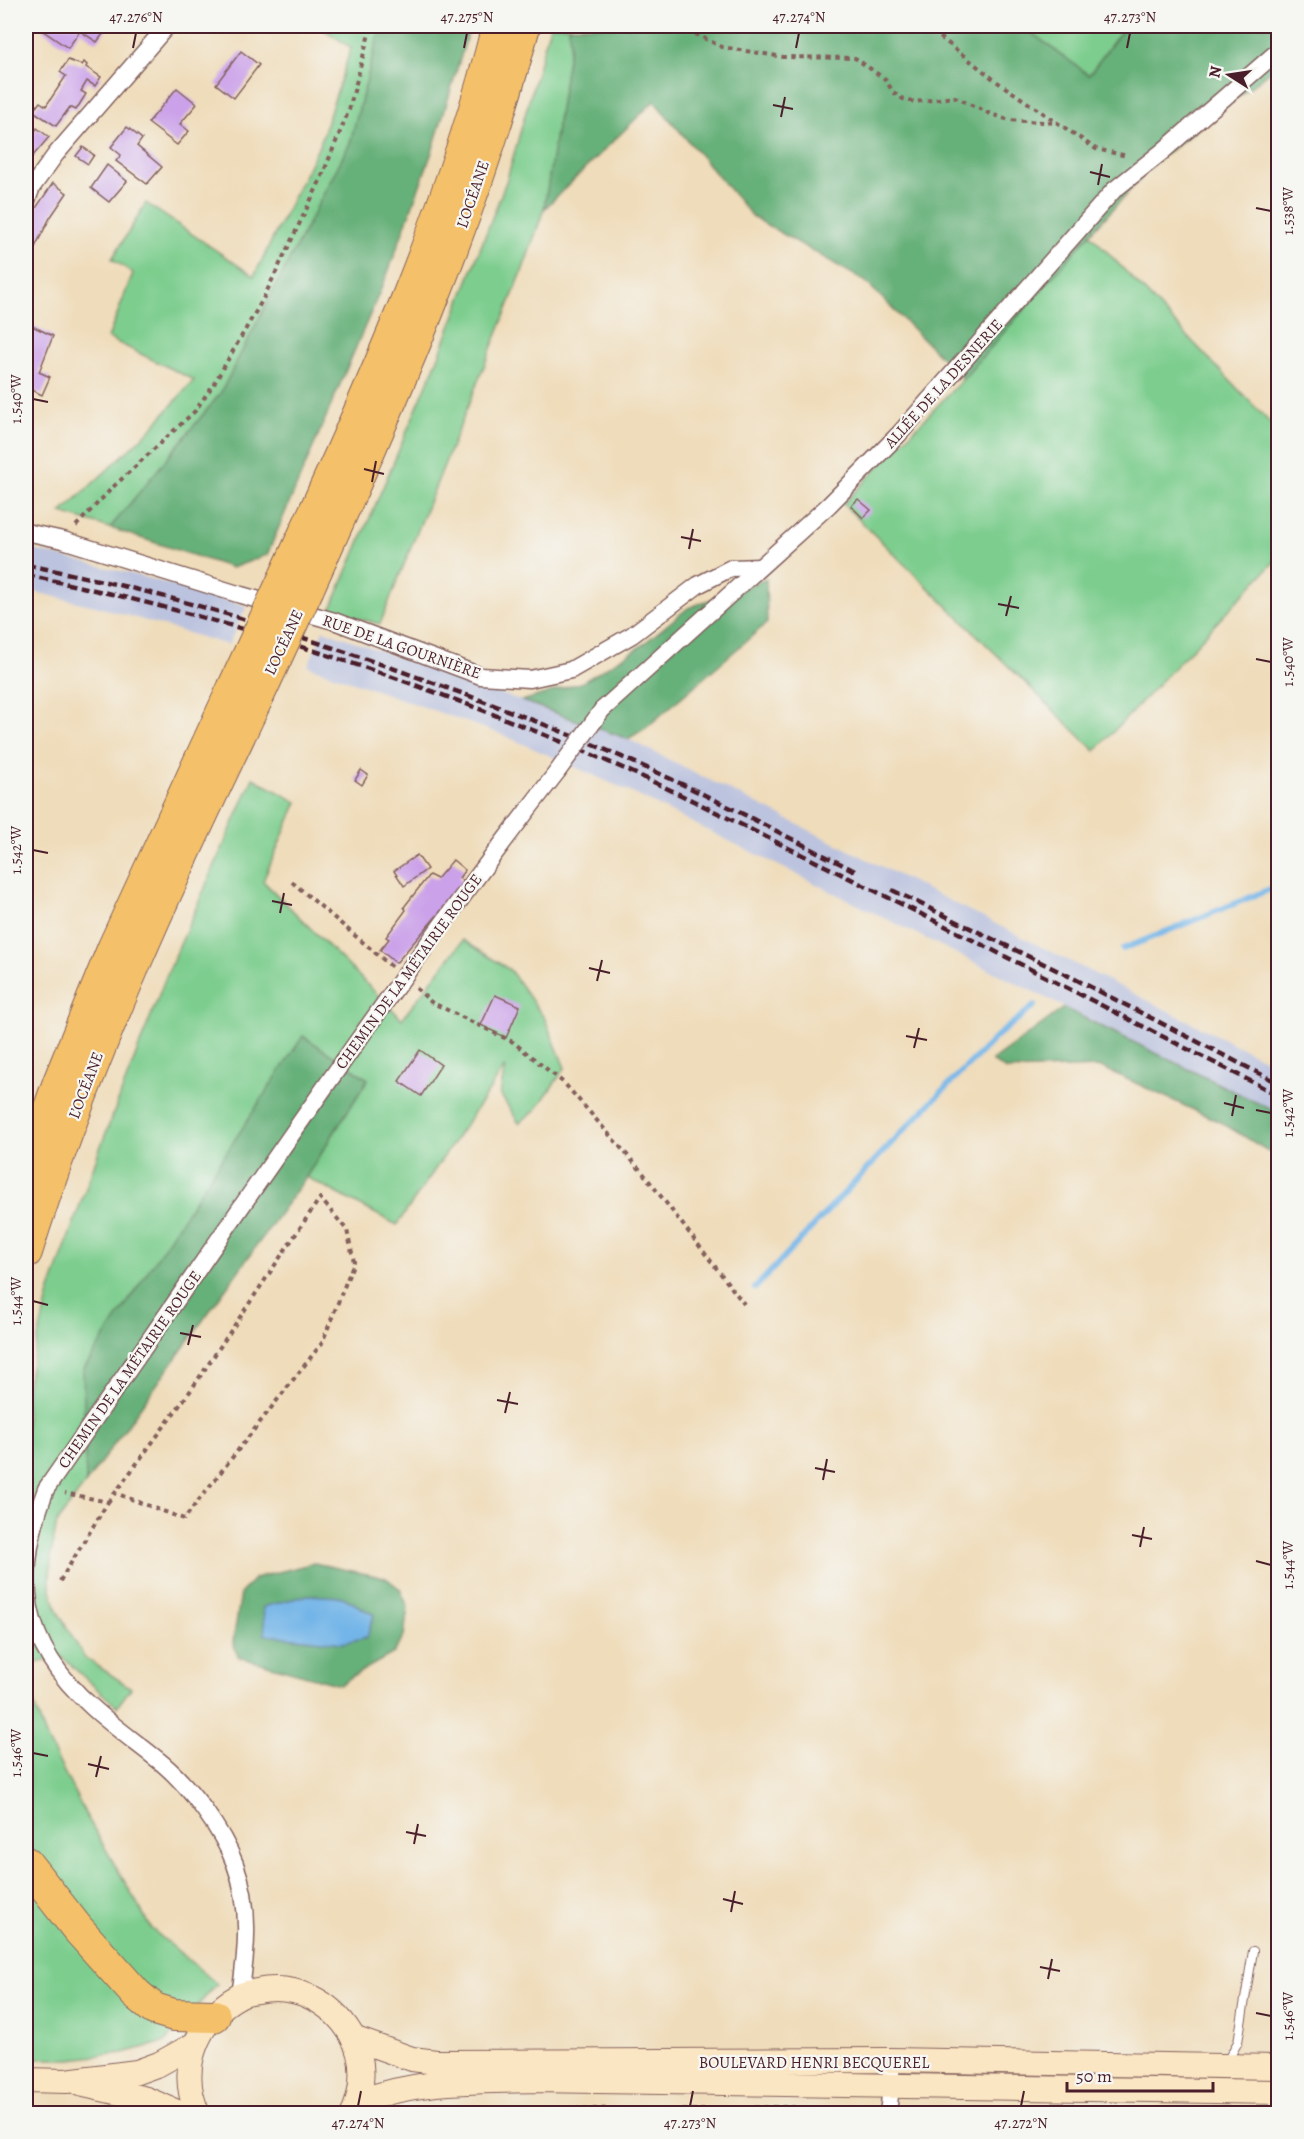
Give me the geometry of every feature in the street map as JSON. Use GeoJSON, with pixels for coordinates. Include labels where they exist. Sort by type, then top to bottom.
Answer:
{"type":"FeatureCollection","features":[{"type":"Feature","properties":{"kind":"highway","name":"L’OCÉANE"},"geometry":{"type":"LineString","coordinates":[[296,584],[362,407],[409,294],[460,154],[498,26]]}},
{"type":"Feature","properties":{"kind":"highway","name":"L’OCÉANE"},"geometry":{"type":"LineString","coordinates":[[26,1175],[58,1082],[114,947],[245,692],[296,584],[387,412],[432,305],[483,164],[524,26]]}},
{"type":"Feature","properties":{"kind":"highway","name":"L’OCÉANE"},"geometry":{"type":"LineString","coordinates":[[26,1252],[65,1137],[119,1000],[188,844],[245,692]]}},
{"type":"Feature","properties":{"kind":"highway"},"geometry":{"type":"LineString","coordinates":[[26,1863],[77,1928],[136,1994],[154,2009],[174,2015],[213,2016]]}},
{"type":"Feature","properties":{"kind":"main road"},"geometry":{"type":"LineString","coordinates":[[198,2114],[189,2084],[190,2064],[195,2044],[203,2028],[213,2016],[240,1995],[279,1989],[307,1995],[333,2010],[343,2021],[358,2048],[361,2064],[362,2080],[355,2108]]}},
{"type":"Feature","properties":{"kind":"main road","name":"BOULEVARD HENRI BECQUEREL"},"geometry":{"type":"LineString","coordinates":[[353,2038],[412,2059],[436,2062],[891,2060],[1220,2069],[1278,2067]]}},
{"type":"Feature","properties":{"kind":"main road"},"geometry":{"type":"LineString","coordinates":[[26,2080],[66,2081],[136,2072],[159,2064],[195,2044]]}},
{"type":"Feature","properties":{"kind":"main road","name":"BOULEVARD HENRI BECQUEREL"},"geometry":{"type":"LineString","coordinates":[[355,2108],[398,2089],[450,2082],[535,2080],[1278,2092]]}},
{"type":"Feature","properties":{"kind":"main road"},"geometry":{"type":"LineString","coordinates":[[66,2081],[146,2098],[182,2114]]}},
{"type":"Feature","properties":{"kind":"street"},"geometry":{"type":"LineString","coordinates":[[26,203],[32,188],[56,154],[167,26]]}},
{"type":"Feature","properties":{"kind":"street","name":"ALLÉE DE LA DESNERIE"},"geometry":{"type":"LineString","coordinates":[[602,710],[829,506],[899,434],[1114,190],[1163,151],[1278,51]]}},
{"type":"Feature","properties":{"kind":"street","name":"RUE DE LA GOURNIÈRE"},"geometry":{"type":"LineString","coordinates":[[26,532],[63,540],[334,621],[481,676],[530,679],[571,670],[632,635],[698,585],[731,568],[760,567]]}},
{"type":"Feature","properties":{"kind":"street","name":"CHEMIN DE LA MÉTAIRIE ROUGE"},"geometry":{"type":"LineString","coordinates":[[240,1995],[246,1956],[245,1915],[242,1890],[235,1864],[219,1833],[193,1795],[165,1766],[91,1707],[52,1662],[41,1643],[34,1623],[26,1576],[30,1535],[46,1489],[403,976],[602,710]]}},
{"type":"Feature","properties":{"kind":"street"},"geometry":{"type":"LineString","coordinates":[[888,2114],[891,2060]]}},
{"type":"Feature","properties":{"kind":"lane"},"geometry":{"type":"LineString","coordinates":[[1220,2069],[1238,2042],[1253,1951]]}},
{"type":"Feature","properties":{"kind":"lane"},"geometry":{"type":"LineString","coordinates":[[1084,2088],[1108,2080],[1131,2080]]}},
{"type":"Feature","properties":{"kind":"path"},"geometry":{"type":"LineString","coordinates":[[63,540],[112,488],[195,411],[215,382],[262,298],[320,181],[349,110],[371,26]]}},
{"type":"Feature","properties":{"kind":"path"},"geometry":{"type":"LineString","coordinates":[[649,26],[671,26]]}},
{"type":"Feature","properties":{"kind":"path"},"geometry":{"type":"LineString","coordinates":[[679,26],[723,47],[783,57],[855,58],[885,79],[892,92],[903,99],[914,102],[955,96],[988,113],[1008,120],[1058,123]]}},
{"type":"Feature","properties":{"kind":"path"},"geometry":{"type":"LineString","coordinates":[[926,26],[996,81],[1096,149],[1124,156],[1163,151]]}},
{"type":"Feature","properties":{"kind":"path"},"geometry":{"type":"LineString","coordinates":[[292,882],[431,1002],[513,1042],[564,1083],[643,1173],[744,1304]]}},
{"type":"Feature","properties":{"kind":"path"},"geometry":{"type":"LineString","coordinates":[[60,1581],[108,1502],[115,1492],[191,1390],[320,1198],[347,1230],[354,1262],[322,1343],[184,1519],[115,1492]]}},
{"type":"Feature","properties":{"kind":"path"},"geometry":{"type":"LineString","coordinates":[[46,1489],[108,1502]]}},
{"type":"Feature","properties":{"kind":"path"},"geometry":{"type":"LineString","coordinates":[[503,2114],[803,2108],[834,2114]]}},
{"type":"Feature","properties":{"kind":"path"},"geometry":{"type":"LineString","coordinates":[[946,2114],[1051,2114]]}},
{"type":"Feature","properties":{"kind":"shaded area"},"geometry":{"type":"Polygon","coordinates":[[[26,548],[141,576],[247,606],[228,645],[99,607],[26,590],[26,548]]]}},
{"type":"Feature","properties":{"kind":"shaded area"},"geometry":{"type":"Polygon","coordinates":[[[323,630],[628,739],[1278,1066],[1278,1113],[624,789],[503,735],[308,666],[323,630]]]}},
{"type":"Feature","properties":{"kind":"green space"},"geometry":{"type":"Polygon","coordinates":[[[319,26],[381,26],[350,143],[220,394],[110,528],[61,513],[148,432],[194,380],[108,338],[133,273],[112,259],[146,203],[254,276],[320,144],[351,48],[319,26]]]}},
{"type":"Feature","properties":{"kind":"green space"},"geometry":{"type":"Polygon","coordinates":[[[381,26],[470,26],[432,152],[389,270],[267,555],[232,568],[110,528],[220,394],[350,143],[381,26]]]}},
{"type":"Feature","properties":{"kind":"green space"},"geometry":{"type":"Polygon","coordinates":[[[550,26],[569,26],[570,46],[544,209],[522,272],[380,624],[330,611],[439,356],[507,179],[550,26]]]}},
{"type":"Feature","properties":{"kind":"green space"},"geometry":{"type":"Polygon","coordinates":[[[569,26],[1022,26],[1089,75],[1125,26],[1278,26],[1278,65],[1154,164],[963,379],[865,281],[753,217],[654,101],[544,209],[570,46],[569,26]]]}},
{"type":"Feature","properties":{"kind":"green space"},"geometry":{"type":"Polygon","coordinates":[[[1022,26],[1125,26],[1089,75],[1022,26]]]}},
{"type":"Feature","properties":{"kind":"green space"},"geometry":{"type":"Polygon","coordinates":[[[1090,234],[1278,431],[1278,558],[1095,751],[843,504],[963,379],[1090,234]]]}},
{"type":"Feature","properties":{"kind":"green space"},"geometry":{"type":"Polygon","coordinates":[[[766,579],[767,623],[646,728],[628,739],[522,701],[583,682],[641,646],[688,608],[766,579]]]}},
{"type":"Feature","properties":{"kind":"green space"},"geometry":{"type":"Polygon","coordinates":[[[253,778],[297,802],[263,881],[402,1019],[463,940],[510,970],[545,1019],[565,1068],[536,1110],[519,1123],[500,1094],[505,1067],[397,1225],[306,1177],[368,1079],[84,1370],[86,1483],[57,1522],[51,1554],[50,1586],[57,1610],[84,1657],[131,1688],[117,1707],[62,1657],[28,1665],[30,1694],[47,1739],[87,1817],[152,1929],[217,1984],[165,2042],[123,2053],[70,2059],[26,2059],[26,1387],[49,1293],[99,1151],[165,979],[253,778]]]}},
{"type":"Feature","properties":{"kind":"green space"},"geometry":{"type":"Polygon","coordinates":[[[1064,1008],[1278,1113],[1278,1157],[1222,1123],[1101,1067],[1006,1070],[992,1061],[1064,1008]]]}},
{"type":"Feature","properties":{"kind":"green space"},"geometry":{"type":"Polygon","coordinates":[[[303,1036],[368,1079],[306,1177],[86,1483],[83,1370],[303,1036]]]}},
{"type":"Feature","properties":{"kind":"green space"},"geometry":{"type":"Polygon","coordinates":[[[314,1563],[386,1578],[400,1589],[408,1607],[404,1636],[394,1653],[340,1685],[238,1657],[233,1642],[241,1593],[255,1578],[314,1563]]]}},
{"type":"Feature","properties":{"kind":"water"},"geometry":{"type":"Polygon","coordinates":[[[308,1595],[343,1597],[374,1615],[367,1637],[342,1643],[265,1635],[263,1607],[308,1595]]]}},
{"type":"Feature","properties":{"kind":"building"},"geometry":{"type":"Polygon","coordinates":[[[45,26],[109,26],[97,42],[80,31],[68,48],[42,30],[45,26]]]}},
{"type":"Feature","properties":{"kind":"building"},"geometry":{"type":"Polygon","coordinates":[[[241,51],[259,65],[234,98],[216,84],[241,51]]]}},
{"type":"Feature","properties":{"kind":"building"},"geometry":{"type":"Polygon","coordinates":[[[68,60],[82,65],[84,62],[86,67],[101,77],[95,86],[87,81],[81,91],[86,94],[76,110],[70,107],[56,126],[33,111],[40,102],[46,106],[66,76],[60,72],[68,60]]]}},
{"type":"Feature","properties":{"kind":"building"},"geometry":{"type":"Polygon","coordinates":[[[177,88],[197,104],[180,124],[189,131],[177,145],[148,123],[177,88]]]}},
{"type":"Feature","properties":{"kind":"building"},"geometry":{"type":"Polygon","coordinates":[[[127,127],[142,139],[137,146],[162,167],[147,184],[116,161],[121,155],[111,147],[127,127]]]}},
{"type":"Feature","properties":{"kind":"building"},"geometry":{"type":"Polygon","coordinates":[[[37,128],[49,137],[26,164],[26,129],[35,131],[37,128]]]}},
{"type":"Feature","properties":{"kind":"building"},"geometry":{"type":"Polygon","coordinates":[[[83,147],[94,155],[88,164],[76,156],[83,147]]]}},
{"type":"Feature","properties":{"kind":"building"},"geometry":{"type":"Polygon","coordinates":[[[107,165],[127,181],[109,202],[91,188],[107,165]]]}},
{"type":"Feature","properties":{"kind":"building"},"geometry":{"type":"Polygon","coordinates":[[[53,183],[67,193],[50,218],[34,249],[26,245],[26,229],[36,208],[53,183]]]}},
{"type":"Feature","properties":{"kind":"building"},"geometry":{"type":"Polygon","coordinates":[[[30,325],[53,336],[39,372],[50,377],[42,395],[26,387],[26,336],[30,325]]]}},
{"type":"Feature","properties":{"kind":"building"},"geometry":{"type":"Polygon","coordinates":[[[858,499],[871,510],[863,518],[851,506],[858,499]]]}},
{"type":"Feature","properties":{"kind":"building"},"geometry":{"type":"Polygon","coordinates":[[[361,770],[368,775],[362,785],[355,780],[361,770]]]}},
{"type":"Feature","properties":{"kind":"building"},"geometry":{"type":"Polygon","coordinates":[[[417,855],[427,869],[404,886],[394,871],[417,855]]]}},
{"type":"Feature","properties":{"kind":"building"},"geometry":{"type":"Polygon","coordinates":[[[453,860],[465,870],[459,878],[465,883],[396,963],[380,950],[389,939],[386,937],[406,910],[404,907],[429,875],[437,879],[453,860]]]}},
{"type":"Feature","properties":{"kind":"building"},"geometry":{"type":"Polygon","coordinates":[[[495,995],[520,1006],[506,1038],[481,1025],[495,995]]]}},
{"type":"Feature","properties":{"kind":"building"},"geometry":{"type":"Polygon","coordinates":[[[420,1050],[441,1065],[421,1096],[399,1081],[420,1050]]]}},
{"type":"Feature","properties":{"kind":"waterway"},"geometry":{"type":"LineString","coordinates":[[1123,949],[1278,886]]}},
{"type":"Feature","properties":{"kind":"waterway"},"geometry":{"type":"LineString","coordinates":[[755,1288],[898,1136],[997,1036],[1034,1006]]}},
{"type":"Feature","properties":{"kind":"railway"},"geometry":{"type":"LineString","coordinates":[[26,565],[76,575],[223,613],[369,660],[473,698],[585,741],[667,777],[855,871]]}},
{"type":"Feature","properties":{"kind":"railway"},"geometry":{"type":"LineString","coordinates":[[26,575],[104,592],[259,634],[412,684],[562,742],[708,808],[1278,1095]]}},
{"type":"Feature","properties":{"kind":"railway"},"geometry":{"type":"LineString","coordinates":[[892,890],[1077,980],[1278,1083]]}}]}
